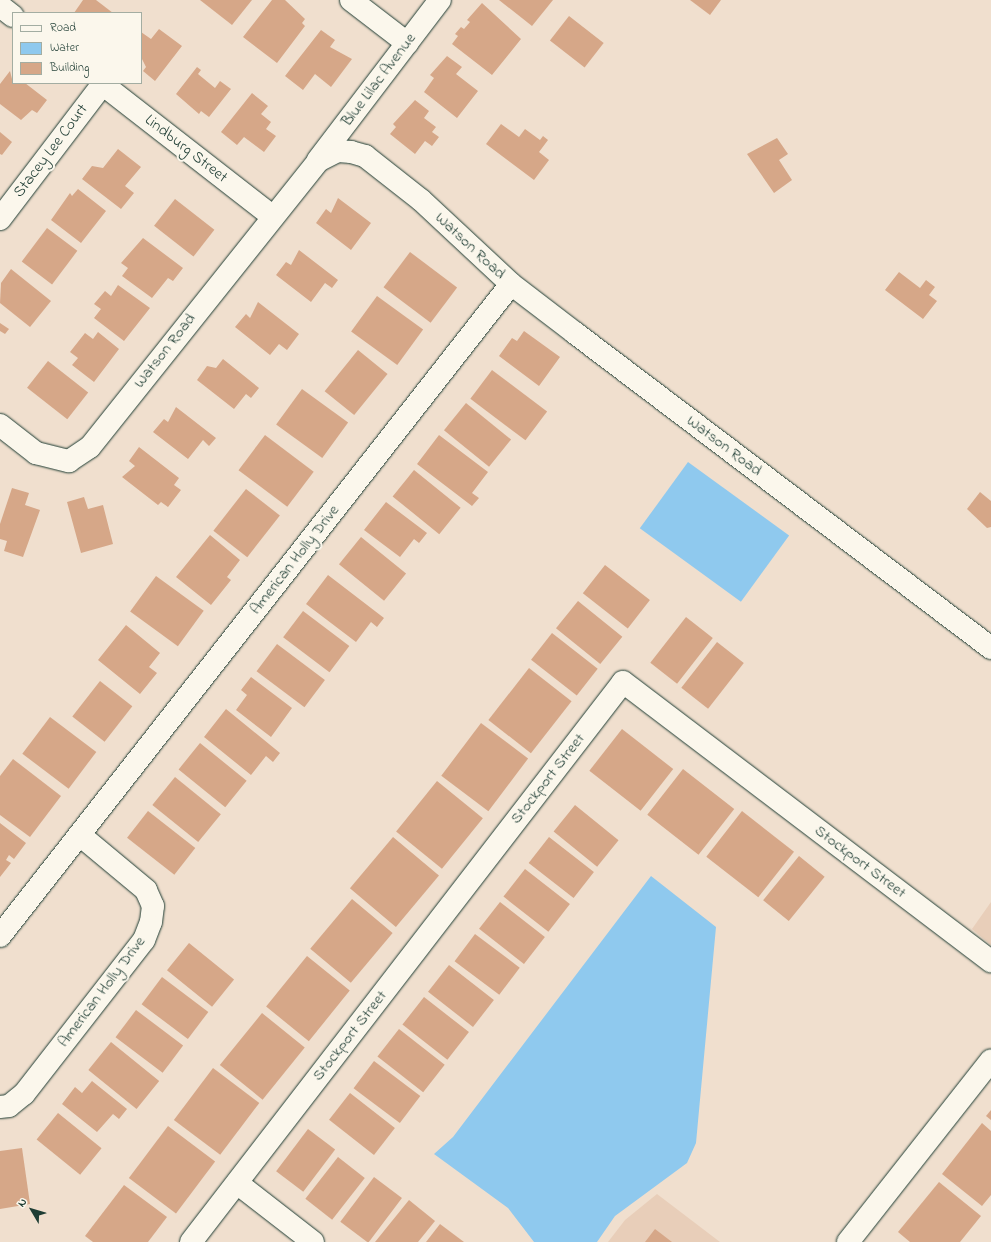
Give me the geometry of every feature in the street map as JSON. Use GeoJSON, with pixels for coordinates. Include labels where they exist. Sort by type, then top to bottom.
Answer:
{"type":"FeatureCollection","features":[{"type":"Feature","properties":{"kind":"street"},"geometry":{"type":"LineString","coordinates":[[351,0],[407,43]]}},
{"type":"Feature","properties":{"kind":"street","name":"Blue Lilac Avenue"},"geometry":{"type":"LineString","coordinates":[[318,161],[440,0]]}},
{"type":"Feature","properties":{"kind":"street"},"geometry":{"type":"LineString","coordinates":[[0,6],[12,15]]}},
{"type":"Feature","properties":{"kind":"street","name":"Lindburg Street"},"geometry":{"type":"LineString","coordinates":[[102,84],[272,216]]}},
{"type":"Feature","properties":{"kind":"street","name":"Stacey Lee Court"},"geometry":{"type":"LineString","coordinates":[[0,218],[102,84]]}},
{"type":"Feature","properties":{"kind":"street","name":"Watson Road"},"geometry":{"type":"LineString","coordinates":[[0,425],[36,453],[69,461],[90,447],[272,216],[318,161],[338,151],[364,156],[421,200],[511,284],[991,648]]}},
{"type":"Feature","properties":{"kind":"street","name":"American Holly Drive"},"geometry":{"type":"LineString","coordinates":[[0,936],[511,284]]}},
{"type":"Feature","properties":{"kind":"street","name":"Stockport Street"},"geometry":{"type":"LineString","coordinates":[[191,1242],[623,682],[991,961]]}},
{"type":"Feature","properties":{"kind":"street","name":"American Holly Drive"},"geometry":{"type":"LineString","coordinates":[[0,1107],[9,1106],[24,1094],[144,940],[151,922],[153,906],[146,890],[80,835]]}},
{"type":"Feature","properties":{"kind":"street"},"geometry":{"type":"LineString","coordinates":[[848,1242],[991,1060]]}},
{"type":"Feature","properties":{"kind":"street"},"geometry":{"type":"LineString","coordinates":[[237,1183],[313,1242]]}},
{"type":"Feature","properties":{"kind":"shaded area"},"geometry":{"type":"Polygon","coordinates":[[[991,902],[991,945],[972,929],[991,902]]]}},
{"type":"Feature","properties":{"kind":"shaded area"},"geometry":{"type":"Polygon","coordinates":[[[657,1194],[720,1242],[608,1242],[625,1220],[657,1194]]]}},
{"type":"Feature","properties":{"kind":"water"},"geometry":{"type":"Polygon","coordinates":[[[688,462],[789,535],[741,602],[640,528],[688,462]]]}},
{"type":"Feature","properties":{"kind":"water"},"geometry":{"type":"Polygon","coordinates":[[[651,876],[716,927],[696,1143],[687,1163],[615,1216],[597,1242],[534,1242],[508,1208],[434,1154],[453,1137],[651,876]]]}},
{"type":"Feature","properties":{"kind":"building"},"geometry":{"type":"Polygon","coordinates":[[[83,0],[96,0],[112,12],[75,12],[83,0]]]}},
{"type":"Feature","properties":{"kind":"building"},"geometry":{"type":"Polygon","coordinates":[[[200,0],[252,0],[232,25],[200,0]]]}},
{"type":"Feature","properties":{"kind":"building"},"geometry":{"type":"Polygon","coordinates":[[[272,0],[285,0],[305,19],[302,23],[305,26],[277,63],[243,37],[272,0]]]}},
{"type":"Feature","properties":{"kind":"building"},"geometry":{"type":"Polygon","coordinates":[[[499,0],[553,0],[532,26],[499,0]]]}},
{"type":"Feature","properties":{"kind":"building"},"geometry":{"type":"Polygon","coordinates":[[[690,0],[721,0],[710,15],[690,0]]]}},
{"type":"Feature","properties":{"kind":"building"},"geometry":{"type":"Polygon","coordinates":[[[482,3],[521,39],[492,75],[452,44],[458,36],[455,34],[461,27],[464,29],[470,22],[467,20],[482,3]]]}},
{"type":"Feature","properties":{"kind":"building"},"geometry":{"type":"Polygon","coordinates":[[[569,16],[604,43],[585,68],[550,40],[569,16]]]}},
{"type":"Feature","properties":{"kind":"building"},"geometry":{"type":"Polygon","coordinates":[[[159,29],[182,46],[155,81],[143,71],[146,67],[142,59],[142,33],[151,39],[159,29]]]}},
{"type":"Feature","properties":{"kind":"building"},"geometry":{"type":"Polygon","coordinates":[[[321,30],[335,40],[330,47],[352,59],[331,87],[315,74],[303,90],[285,76],[321,30]]]}},
{"type":"Feature","properties":{"kind":"building"},"geometry":{"type":"Polygon","coordinates":[[[447,56],[462,67],[456,74],[478,91],[457,118],[424,92],[434,78],[430,75],[447,56]]]}},
{"type":"Feature","properties":{"kind":"building"},"geometry":{"type":"Polygon","coordinates":[[[197,67],[201,70],[198,74],[215,88],[220,81],[231,89],[209,117],[201,111],[199,114],[176,94],[197,67]]]}},
{"type":"Feature","properties":{"kind":"building"},"geometry":{"type":"Polygon","coordinates":[[[10,71],[12,84],[26,84],[47,100],[37,113],[32,110],[21,120],[0,104],[0,84],[10,71]]]}},
{"type":"Feature","properties":{"kind":"building"},"geometry":{"type":"Polygon","coordinates":[[[252,93],[268,106],[261,114],[271,122],[266,129],[276,136],[264,152],[244,137],[237,145],[221,132],[252,93]]]}},
{"type":"Feature","properties":{"kind":"building"},"geometry":{"type":"Polygon","coordinates":[[[415,100],[429,111],[424,118],[436,127],[432,132],[439,137],[432,146],[425,141],[415,154],[390,134],[396,127],[393,124],[415,100]]]}},
{"type":"Feature","properties":{"kind":"building"},"geometry":{"type":"Polygon","coordinates":[[[501,124],[519,137],[525,129],[540,140],[543,136],[548,140],[539,152],[549,160],[534,180],[486,144],[501,124]]]}},
{"type":"Feature","properties":{"kind":"building"},"geometry":{"type":"Polygon","coordinates":[[[0,132],[12,142],[2,155],[0,154],[0,132]]]}},
{"type":"Feature","properties":{"kind":"building"},"geometry":{"type":"Polygon","coordinates":[[[777,138],[788,154],[779,160],[792,180],[774,193],[747,154],[777,138]]]}},
{"type":"Feature","properties":{"kind":"building"},"geometry":{"type":"Polygon","coordinates":[[[118,149],[141,167],[125,186],[134,193],[121,209],[82,179],[92,166],[103,168],[118,149]]]}},
{"type":"Feature","properties":{"kind":"building"},"geometry":{"type":"Polygon","coordinates":[[[78,189],[106,211],[81,243],[51,220],[70,193],[72,196],[78,189]]]}},
{"type":"Feature","properties":{"kind":"building"},"geometry":{"type":"Polygon","coordinates":[[[338,198],[371,223],[351,250],[316,223],[326,209],[331,213],[338,198]]]}},
{"type":"Feature","properties":{"kind":"building"},"geometry":{"type":"Polygon","coordinates":[[[175,199],[214,230],[193,257],[154,226],[175,199]]]}},
{"type":"Feature","properties":{"kind":"building"},"geometry":{"type":"Polygon","coordinates":[[[47,228],[77,251],[52,284],[22,262],[47,228]]]}},
{"type":"Feature","properties":{"kind":"building"},"geometry":{"type":"Polygon","coordinates":[[[143,238],[183,268],[173,281],[168,278],[152,298],[122,276],[128,268],[121,263],[143,238]]]}},
{"type":"Feature","properties":{"kind":"building"},"geometry":{"type":"Polygon","coordinates":[[[299,250],[338,280],[332,288],[325,283],[311,302],[276,275],[286,262],[291,265],[299,250]]]}},
{"type":"Feature","properties":{"kind":"building"},"geometry":{"type":"Polygon","coordinates":[[[410,252],[457,288],[431,323],[384,287],[410,252]]]}},
{"type":"Feature","properties":{"kind":"building"},"geometry":{"type":"Polygon","coordinates":[[[11,269],[51,301],[30,327],[0,303],[1,283],[11,269]]]}},
{"type":"Feature","properties":{"kind":"building"},"geometry":{"type":"Polygon","coordinates":[[[899,272],[920,288],[926,280],[935,287],[929,295],[937,301],[923,319],[885,290],[899,272]]]}},
{"type":"Feature","properties":{"kind":"building"},"geometry":{"type":"Polygon","coordinates":[[[118,285],[150,308],[124,341],[94,318],[101,309],[94,304],[105,291],[111,296],[118,285]]]}},
{"type":"Feature","properties":{"kind":"building"},"geometry":{"type":"Polygon","coordinates":[[[377,296],[423,330],[397,365],[351,332],[377,296]]]}},
{"type":"Feature","properties":{"kind":"building"},"geometry":{"type":"Polygon","coordinates":[[[258,302],[299,334],[287,350],[279,344],[270,355],[235,327],[246,314],[250,318],[258,302]]]}},
{"type":"Feature","properties":{"kind":"building"},"geometry":{"type":"Polygon","coordinates":[[[0,323],[9,329],[5,334],[0,331],[0,323]]]}},
{"type":"Feature","properties":{"kind":"building"},"geometry":{"type":"Polygon","coordinates":[[[524,331],[560,357],[539,386],[499,356],[512,338],[517,341],[524,331]]]}},
{"type":"Feature","properties":{"kind":"building"},"geometry":{"type":"Polygon","coordinates":[[[98,332],[119,349],[94,382],[72,365],[78,358],[70,352],[85,333],[93,339],[98,332]]]}},
{"type":"Feature","properties":{"kind":"building"},"geometry":{"type":"Polygon","coordinates":[[[358,350],[388,374],[354,415],[325,391],[358,350]]]}},
{"type":"Feature","properties":{"kind":"building"},"geometry":{"type":"Polygon","coordinates":[[[223,359],[259,388],[251,398],[246,394],[234,409],[197,380],[207,366],[216,368],[223,359]]]}},
{"type":"Feature","properties":{"kind":"building"},"geometry":{"type":"Polygon","coordinates":[[[48,361],[88,392],[67,419],[27,388],[48,361]]]}},
{"type":"Feature","properties":{"kind":"building"},"geometry":{"type":"Polygon","coordinates":[[[492,370],[547,412],[525,440],[470,399],[492,370]]]}},
{"type":"Feature","properties":{"kind":"building"},"geometry":{"type":"Polygon","coordinates":[[[302,389],[348,423],[322,458],[276,425],[302,389]]]}},
{"type":"Feature","properties":{"kind":"building"},"geometry":{"type":"Polygon","coordinates":[[[466,403],[511,440],[489,467],[444,430],[466,403]]]}},
{"type":"Feature","properties":{"kind":"building"},"geometry":{"type":"Polygon","coordinates":[[[176,407],[216,438],[209,446],[203,440],[188,459],[153,432],[164,419],[168,422],[176,407]]]}},
{"type":"Feature","properties":{"kind":"building"},"geometry":{"type":"Polygon","coordinates":[[[265,435],[314,472],[287,507],[239,470],[265,435]]]}},
{"type":"Feature","properties":{"kind":"building"},"geometry":{"type":"Polygon","coordinates":[[[439,435],[488,472],[472,493],[479,498],[472,506],[417,464],[439,435]]]}},
{"type":"Feature","properties":{"kind":"building"},"geometry":{"type":"Polygon","coordinates":[[[139,447],[179,478],[174,485],[181,490],[168,507],[161,502],[158,505],[122,477],[135,466],[129,461],[139,447]]]}},
{"type":"Feature","properties":{"kind":"building"},"geometry":{"type":"Polygon","coordinates":[[[414,470],[461,508],[439,534],[393,496],[414,470]]]}},
{"type":"Feature","properties":{"kind":"building"},"geometry":{"type":"Polygon","coordinates":[[[12,488],[29,493],[25,505],[40,510],[23,557],[4,551],[7,541],[0,539],[0,524],[12,488]]]}},
{"type":"Feature","properties":{"kind":"building"},"geometry":{"type":"Polygon","coordinates":[[[246,489],[280,515],[247,557],[213,531],[246,489]]]}},
{"type":"Feature","properties":{"kind":"building"},"geometry":{"type":"Polygon","coordinates":[[[980,492],[991,501],[991,527],[987,528],[967,509],[980,492]]]}},
{"type":"Feature","properties":{"kind":"building"},"geometry":{"type":"Polygon","coordinates":[[[84,497],[88,509],[103,505],[113,544],[81,553],[67,502],[84,497]]]}},
{"type":"Feature","properties":{"kind":"building"},"geometry":{"type":"Polygon","coordinates":[[[386,502],[427,533],[419,543],[414,539],[400,557],[364,530],[386,502]]]}},
{"type":"Feature","properties":{"kind":"building"},"geometry":{"type":"Polygon","coordinates":[[[210,535],[240,560],[227,577],[231,580],[211,605],[176,577],[210,535]]]}},
{"type":"Feature","properties":{"kind":"building"},"geometry":{"type":"Polygon","coordinates":[[[361,537],[406,574],[384,601],[339,564],[361,537]]]}},
{"type":"Feature","properties":{"kind":"building"},"geometry":{"type":"Polygon","coordinates":[[[605,565],[650,600],[628,628],[583,593],[605,565]]]}},
{"type":"Feature","properties":{"kind":"building"},"geometry":{"type":"Polygon","coordinates":[[[328,575],[384,618],[377,627],[371,622],[356,642],[306,604],[328,575]]]}},
{"type":"Feature","properties":{"kind":"building"},"geometry":{"type":"Polygon","coordinates":[[[156,576],[204,611],[178,646],[130,612],[156,576]]]}},
{"type":"Feature","properties":{"kind":"building"},"geometry":{"type":"Polygon","coordinates":[[[578,601],[622,637],[600,664],[556,628],[578,601]]]}},
{"type":"Feature","properties":{"kind":"building"},"geometry":{"type":"Polygon","coordinates":[[[303,611],[349,646],[329,672],[283,637],[303,611]]]}},
{"type":"Feature","properties":{"kind":"building"},"geometry":{"type":"Polygon","coordinates":[[[686,617],[713,638],[677,684],[650,663],[686,617]]]}},
{"type":"Feature","properties":{"kind":"building"},"geometry":{"type":"Polygon","coordinates":[[[126,625],[160,653],[149,667],[157,673],[140,694],[98,660],[126,625]]]}},
{"type":"Feature","properties":{"kind":"building"},"geometry":{"type":"Polygon","coordinates":[[[552,633],[598,669],[577,696],[531,660],[552,633]]]}},
{"type":"Feature","properties":{"kind":"building"},"geometry":{"type":"Polygon","coordinates":[[[717,642],[744,663],[708,709],[681,688],[717,642]]]}},
{"type":"Feature","properties":{"kind":"building"},"geometry":{"type":"Polygon","coordinates":[[[277,644],[325,680],[304,707],[257,671],[277,644]]]}},
{"type":"Feature","properties":{"kind":"building"},"geometry":{"type":"Polygon","coordinates":[[[529,668],[572,701],[531,753],[488,720],[529,668]]]}},
{"type":"Feature","properties":{"kind":"building"},"geometry":{"type":"Polygon","coordinates":[[[251,677],[292,708],[271,737],[236,710],[247,695],[241,690],[251,677]]]}},
{"type":"Feature","properties":{"kind":"building"},"geometry":{"type":"Polygon","coordinates":[[[100,681],[132,706],[105,742],[72,716],[100,681]]]}},
{"type":"Feature","properties":{"kind":"building"},"geometry":{"type":"Polygon","coordinates":[[[226,709],[280,753],[273,762],[266,756],[251,775],[204,737],[226,709]]]}},
{"type":"Feature","properties":{"kind":"building"},"geometry":{"type":"Polygon","coordinates":[[[50,717],[96,752],[69,789],[22,754],[50,717]]]}},
{"type":"Feature","properties":{"kind":"building"},"geometry":{"type":"Polygon","coordinates":[[[481,723],[528,759],[488,811],[441,776],[481,723]]]}},
{"type":"Feature","properties":{"kind":"building"},"geometry":{"type":"Polygon","coordinates":[[[622,729],[673,769],[641,811],[589,771],[622,729]]]}},
{"type":"Feature","properties":{"kind":"building"},"geometry":{"type":"Polygon","coordinates":[[[200,743],[247,781],[225,807],[179,769],[200,743]]]}},
{"type":"Feature","properties":{"kind":"building"},"geometry":{"type":"Polygon","coordinates":[[[13,759],[61,796],[30,837],[0,815],[0,776],[13,759]]]}},
{"type":"Feature","properties":{"kind":"building"},"geometry":{"type":"Polygon","coordinates":[[[683,769],[734,809],[699,855],[647,815],[683,769]]]}},
{"type":"Feature","properties":{"kind":"building"},"geometry":{"type":"Polygon","coordinates":[[[175,777],[221,814],[198,842],[152,805],[175,777]]]}},
{"type":"Feature","properties":{"kind":"building"},"geometry":{"type":"Polygon","coordinates":[[[437,781],[483,818],[442,869],[396,832],[437,781]]]}},
{"type":"Feature","properties":{"kind":"building"},"geometry":{"type":"Polygon","coordinates":[[[575,805],[619,840],[597,867],[554,831],[575,805]]]}},
{"type":"Feature","properties":{"kind":"building"},"geometry":{"type":"Polygon","coordinates":[[[148,811],[195,848],[174,875],[127,838],[148,811]]]}},
{"type":"Feature","properties":{"kind":"building"},"geometry":{"type":"Polygon","coordinates":[[[742,811],[794,852],[758,897],[706,857],[742,811]]]}},
{"type":"Feature","properties":{"kind":"building"},"geometry":{"type":"Polygon","coordinates":[[[0,823],[26,843],[14,859],[9,855],[6,860],[11,863],[0,877],[0,823]]]}},
{"type":"Feature","properties":{"kind":"building"},"geometry":{"type":"Polygon","coordinates":[[[393,837],[439,876],[396,927],[350,888],[393,837]]]}},
{"type":"Feature","properties":{"kind":"building"},"geometry":{"type":"Polygon","coordinates":[[[549,837],[594,872],[574,898],[529,863],[549,837]]]}},
{"type":"Feature","properties":{"kind":"building"},"geometry":{"type":"Polygon","coordinates":[[[799,856],[825,877],[789,921],[763,900],[799,856]]]}},
{"type":"Feature","properties":{"kind":"building"},"geometry":{"type":"Polygon","coordinates":[[[525,869],[570,904],[548,932],[503,897],[525,869]]]}},
{"type":"Feature","properties":{"kind":"building"},"geometry":{"type":"Polygon","coordinates":[[[352,899],[393,933],[351,983],[310,949],[352,899]]]}},
{"type":"Feature","properties":{"kind":"building"},"geometry":{"type":"Polygon","coordinates":[[[500,902],[545,937],[524,964],[479,929],[500,902]]]}},
{"type":"Feature","properties":{"kind":"building"},"geometry":{"type":"Polygon","coordinates":[[[475,934],[520,968],[499,995],[455,961],[475,934]]]}},
{"type":"Feature","properties":{"kind":"building"},"geometry":{"type":"Polygon","coordinates":[[[189,943],[234,980],[212,1007],[167,970],[189,943]]]}},
{"type":"Feature","properties":{"kind":"building"},"geometry":{"type":"Polygon","coordinates":[[[307,956],[350,991],[309,1041],[266,1007],[307,956]]]}},
{"type":"Feature","properties":{"kind":"building"},"geometry":{"type":"Polygon","coordinates":[[[449,965],[494,1000],[473,1027],[428,992],[449,965]]]}},
{"type":"Feature","properties":{"kind":"building"},"geometry":{"type":"Polygon","coordinates":[[[162,977],[208,1012],[188,1039],[142,1004],[162,977]]]}},
{"type":"Feature","properties":{"kind":"building"},"geometry":{"type":"Polygon","coordinates":[[[424,997],[469,1032],[447,1060],[402,1025],[424,997]]]}},
{"type":"Feature","properties":{"kind":"building"},"geometry":{"type":"Polygon","coordinates":[[[136,1010],[183,1046],[163,1073],[116,1037],[136,1010]]]}},
{"type":"Feature","properties":{"kind":"building"},"geometry":{"type":"Polygon","coordinates":[[[262,1013],[305,1048],[263,1100],[220,1065],[262,1013]]]}},
{"type":"Feature","properties":{"kind":"building"},"geometry":{"type":"Polygon","coordinates":[[[399,1029],[445,1065],[423,1092],[377,1057],[399,1029]]]}},
{"type":"Feature","properties":{"kind":"building"},"geometry":{"type":"Polygon","coordinates":[[[111,1042],[159,1081],[137,1109],[88,1070],[111,1042]]]}},
{"type":"Feature","properties":{"kind":"building"},"geometry":{"type":"Polygon","coordinates":[[[374,1061],[420,1096],[400,1123],[354,1088],[374,1061]]]}},
{"type":"Feature","properties":{"kind":"building"},"geometry":{"type":"Polygon","coordinates":[[[213,1068],[259,1103],[220,1155],[174,1120],[213,1068]]]}},
{"type":"Feature","properties":{"kind":"building"},"geometry":{"type":"Polygon","coordinates":[[[92,1081],[127,1109],[119,1119],[113,1114],[97,1132],[62,1104],[75,1087],[82,1093],[92,1081]]]}},
{"type":"Feature","properties":{"kind":"building"},"geometry":{"type":"Polygon","coordinates":[[[350,1093],[395,1128],[374,1155],[329,1120],[350,1093]]]}},
{"type":"Feature","properties":{"kind":"building"},"geometry":{"type":"Polygon","coordinates":[[[991,1110],[991,1120],[986,1116],[991,1110]]]}},
{"type":"Feature","properties":{"kind":"building"},"geometry":{"type":"Polygon","coordinates":[[[58,1113],[102,1148],[80,1175],[37,1139],[58,1113]]]}},
{"type":"Feature","properties":{"kind":"building"},"geometry":{"type":"Polygon","coordinates":[[[982,1123],[991,1131],[991,1195],[982,1206],[942,1174],[982,1123]]]}},
{"type":"Feature","properties":{"kind":"building"},"geometry":{"type":"Polygon","coordinates":[[[168,1126],[215,1162],[176,1213],[129,1178],[168,1126]]]}},
{"type":"Feature","properties":{"kind":"building"},"geometry":{"type":"Polygon","coordinates":[[[308,1129],[335,1149],[303,1192],[276,1171],[308,1129]]]}},
{"type":"Feature","properties":{"kind":"building"},"geometry":{"type":"Polygon","coordinates":[[[22,1148],[30,1204],[0,1209],[0,1151],[22,1148]]]}},
{"type":"Feature","properties":{"kind":"building"},"geometry":{"type":"Polygon","coordinates":[[[338,1157],[365,1178],[332,1220],[305,1199],[338,1157]]]}},
{"type":"Feature","properties":{"kind":"building"},"geometry":{"type":"Polygon","coordinates":[[[374,1177],[402,1198],[369,1242],[340,1222],[374,1177]]]}},
{"type":"Feature","properties":{"kind":"building"},"geometry":{"type":"Polygon","coordinates":[[[939,1182],[981,1216],[960,1242],[910,1242],[898,1232],[939,1182]]]}},
{"type":"Feature","properties":{"kind":"building"},"geometry":{"type":"Polygon","coordinates":[[[124,1185],[167,1217],[148,1242],[93,1242],[85,1236],[124,1185]]]}},
{"type":"Feature","properties":{"kind":"building"},"geometry":{"type":"Polygon","coordinates":[[[409,1200],[435,1221],[418,1242],[375,1242],[409,1200]]]}},
{"type":"Feature","properties":{"kind":"building"},"geometry":{"type":"Polygon","coordinates":[[[440,1224],[464,1242],[426,1242],[440,1224]]]}},
{"type":"Feature","properties":{"kind":"building"},"geometry":{"type":"Polygon","coordinates":[[[655,1229],[672,1242],[645,1242],[655,1229]]]}}]}
